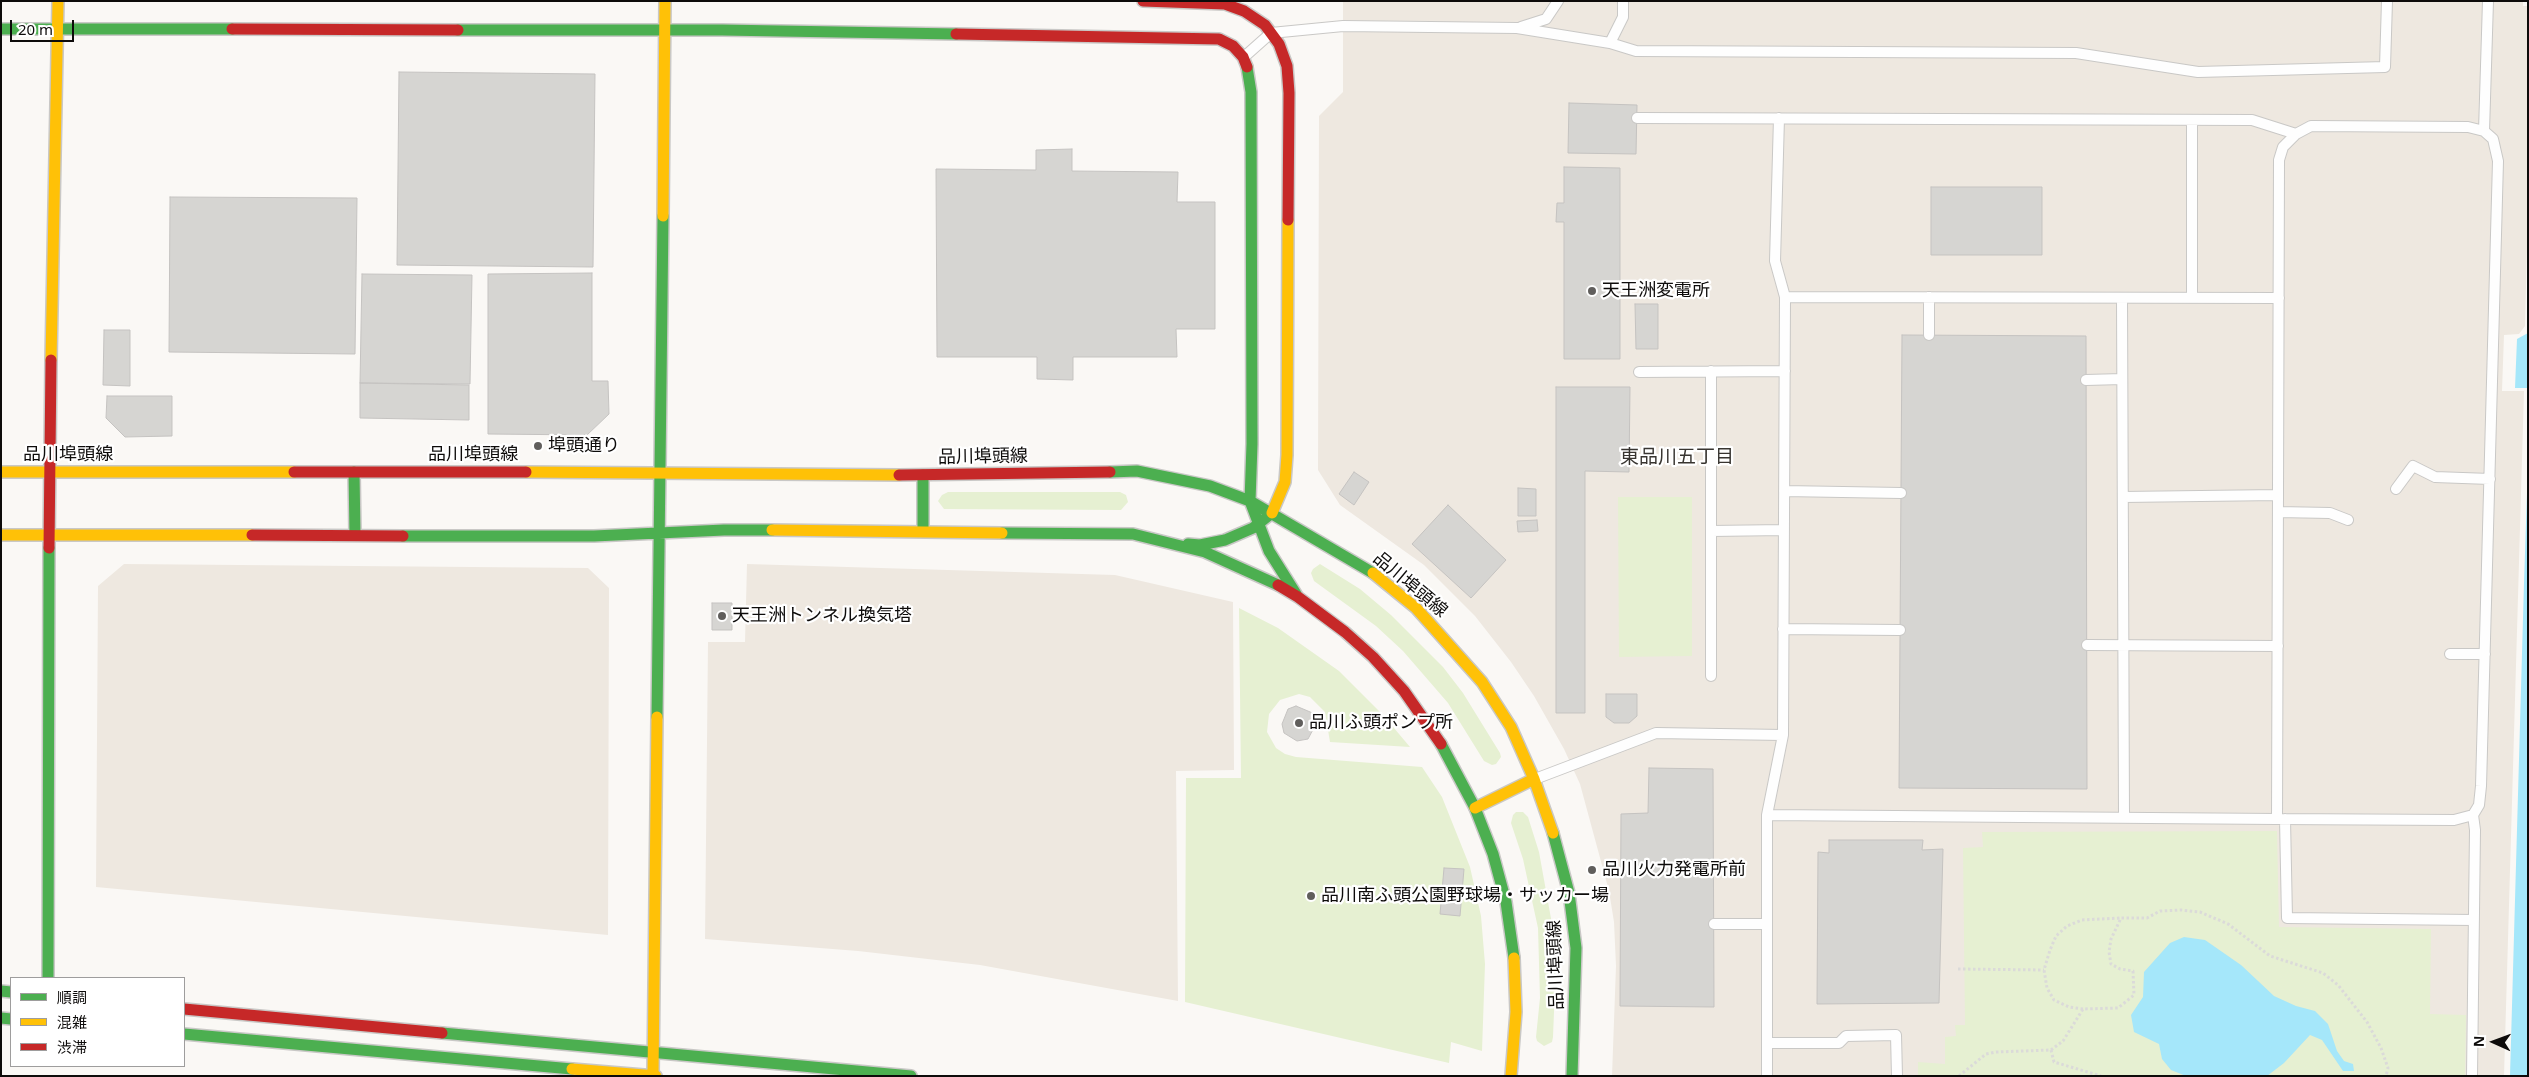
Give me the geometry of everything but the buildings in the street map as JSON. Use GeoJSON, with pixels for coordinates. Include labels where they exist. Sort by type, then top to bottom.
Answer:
{"type":"FeatureCollection","features":[{"type":"Feature","properties":{"kind":"street"},"geometry":{"type":"LineString","coordinates":[[48,977],[49,473],[58,1]]}},
{"type":"Feature","properties":{"kind":"street"},"geometry":{"type":"LineString","coordinates":[[185,1034],[654,1076],[665,1]]}},
{"type":"Feature","properties":{"kind":"street"},"geometry":{"type":"LineString","coordinates":[[1143,1],[1225,4],[1244,11],[1265,25],[1279,44],[1287,66],[1289,102],[1287,455],[1285,482],[1272,514],[1259,524],[1216,542],[1200,545],[1171,543]]}},
{"type":"Feature","properties":{"kind":"street"},"geometry":{"type":"LineString","coordinates":[[1,29],[666,30],[1219,39],[1233,46],[1243,57],[1249,73],[1252,102],[1252,444],[1250,501],[1269,551],[1298,597]]}},
{"type":"Feature","properties":{"kind":"street","name":"品川埠頭線"},"geometry":{"type":"LineString","coordinates":[[1,472],[660,472],[923,475],[1137,471],[1210,486],[1250,501],[1379,576],[1416,608],[1482,682],[1511,727],[1534,779],[1556,841],[1569,893],[1576,948],[1576,1003],[1572,1076]]}},
{"type":"Feature","properties":{"kind":"street"},"geometry":{"type":"LineString","coordinates":[[354,472],[355,535]]}},
{"type":"Feature","properties":{"kind":"street"},"geometry":{"type":"LineString","coordinates":[[923,475],[923,531]]}},
{"type":"Feature","properties":{"kind":"street"},"geometry":{"type":"LineString","coordinates":[[1,535],[594,536],[724,530],[923,531],[1133,534],[1205,552],[1267,578],[1298,597],[1345,632],[1373,657],[1404,691],[1438,738],[1475,808],[1493,854],[1506,902],[1514,952],[1516,1012],[1511,1076]]}},
{"type":"Feature","properties":{"kind":"street"},"geometry":{"type":"LineString","coordinates":[[1475,808],[1534,779]]}},
{"type":"Feature","properties":{"kind":"street"},"geometry":{"type":"LineString","coordinates":[[185,1009],[911,1076]]}},
{"type":"Feature","properties":{"kind":"lane"},"geometry":{"type":"LineString","coordinates":[[1517,28],[1546,19],[1558,1]]}},
{"type":"Feature","properties":{"kind":"lane"},"geometry":{"type":"LineString","coordinates":[[1610,43],[1623,17],[1623,1]]}},
{"type":"Feature","properties":{"kind":"lane"},"geometry":{"type":"LineString","coordinates":[[1243,57],[1271,33],[1343,26],[1517,28],[1610,43],[1636,51],[2076,53],[2198,72],[2385,67],[2387,1]]}},
{"type":"Feature","properties":{"kind":"lane"},"geometry":{"type":"LineString","coordinates":[[2484,131],[2488,1]]}},
{"type":"Feature","properties":{"kind":"lane"},"geometry":{"type":"LineString","coordinates":[[1637,118],[2252,120],[2296,134]]}},
{"type":"Feature","properties":{"kind":"lane"},"geometry":{"type":"LineString","coordinates":[[1767,1076],[1767,814],[1782,736],[1785,297],[1775,261],[1779,118]]}},
{"type":"Feature","properties":{"kind":"lane"},"geometry":{"type":"LineString","coordinates":[[2192,120],[2192,298]]}},
{"type":"Feature","properties":{"kind":"lane"},"geometry":{"type":"LineString","coordinates":[[2472,1076],[2474,920],[2475,830],[2473,815],[2479,805],[2481,786],[2498,161],[2493,139],[2484,131],[2468,127],[2310,126],[2296,134],[2284,147],[2279,160],[2278,646],[2281,819],[2288,918],[2474,920]]}},
{"type":"Feature","properties":{"kind":"lane"},"geometry":{"type":"LineString","coordinates":[[1785,297],[2279,298]]}},
{"type":"Feature","properties":{"kind":"lane"},"geometry":{"type":"LineString","coordinates":[[1929,298],[1929,335]]}},
{"type":"Feature","properties":{"kind":"lane"},"geometry":{"type":"LineString","coordinates":[[2122,298],[2124,817]]}},
{"type":"Feature","properties":{"kind":"lane"},"geometry":{"type":"LineString","coordinates":[[1711,371],[1711,676]]}},
{"type":"Feature","properties":{"kind":"lane"},"geometry":{"type":"LineString","coordinates":[[1639,372],[1785,371]]}},
{"type":"Feature","properties":{"kind":"lane"},"geometry":{"type":"LineString","coordinates":[[2086,380],[2122,379]]}},
{"type":"Feature","properties":{"kind":"lane"},"geometry":{"type":"LineString","coordinates":[[2396,489],[2412,466],[2434,477],[2490,479]]}},
{"type":"Feature","properties":{"kind":"lane"},"geometry":{"type":"LineString","coordinates":[[1784,491],[1901,493]]}},
{"type":"Feature","properties":{"kind":"lane"},"geometry":{"type":"LineString","coordinates":[[2123,497],[2278,495]]}},
{"type":"Feature","properties":{"kind":"lane"},"geometry":{"type":"LineString","coordinates":[[2278,512],[2330,513],[2348,520]]}},
{"type":"Feature","properties":{"kind":"lane"},"geometry":{"type":"LineString","coordinates":[[1711,531],[1784,530]]}},
{"type":"Feature","properties":{"kind":"lane"},"geometry":{"type":"LineString","coordinates":[[1783,629],[1900,630]]}},
{"type":"Feature","properties":{"kind":"lane"},"geometry":{"type":"LineString","coordinates":[[2087,645],[2278,646]]}},
{"type":"Feature","properties":{"kind":"lane"},"geometry":{"type":"LineString","coordinates":[[2450,654],[2485,654]]}},
{"type":"Feature","properties":{"kind":"lane"},"geometry":{"type":"LineString","coordinates":[[1534,779],[1656,733],[1782,736]]}},
{"type":"Feature","properties":{"kind":"lane"},"geometry":{"type":"LineString","coordinates":[[1767,814],[2454,820],[2473,815]]}},
{"type":"Feature","properties":{"kind":"lane"},"geometry":{"type":"LineString","coordinates":[[1714,924],[1767,924]]}},
{"type":"Feature","properties":{"kind":"lane"},"geometry":{"type":"LineString","coordinates":[[1767,1043],[1839,1043],[1846,1036],[1896,1035],[1897,1076]]}},
{"type":"Feature","properties":{"kind":"path"},"geometry":{"type":"LineString","coordinates":[[2121,918],[2111,939],[2111,964],[2120,970],[2133,971],[2134,995],[2118,1008],[2083,1010],[2069,1007],[2054,1000],[2047,988],[2044,970],[2056,936],[2067,926],[2082,920],[2121,918],[2147,918],[2160,911],[2200,912],[2228,924],[2270,956],[2323,973],[2338,985],[2368,1022],[2388,1068],[2386,1076]]}},
{"type":"Feature","properties":{"kind":"path"},"geometry":{"type":"LineString","coordinates":[[1958,969],[2044,970]]}},
{"type":"Feature","properties":{"kind":"path"},"geometry":{"type":"LineString","coordinates":[[1959,1076],[1986,1054],[2051,1050],[2063,1041],[2083,1010]]}},
{"type":"Feature","properties":{"kind":"path"},"geometry":{"type":"LineString","coordinates":[[2051,1050],[2054,1062],[2101,1076]]}},
{"type":"Feature","properties":{"kind":"shaded area"},"geometry":{"type":"Polygon","coordinates":[[[1343,1],[2523,1],[2523,6],[2528,6],[2528,207],[2525,326],[2519,334],[2504,335],[2502,391],[2524,391],[2504,1076],[1612,1076],[1616,966],[1614,922],[1609,891],[1580,784],[1564,749],[1534,696],[1511,662],[1475,616],[1424,565],[1340,505],[1318,470],[1319,116],[1343,92],[1343,1]]]}},
{"type":"Feature","properties":{"kind":"shaded area"},"geometry":{"type":"Polygon","coordinates":[[[124,564],[588,568],[609,588],[608,935],[96,887],[98,586],[124,564]]]}},
{"type":"Feature","properties":{"kind":"shaded area"},"geometry":{"type":"Polygon","coordinates":[[[747,564],[1115,575],[1233,602],[1234,770],[1176,771],[1178,1001],[980,965],[858,951],[705,939],[708,642],[745,642],[747,564]]]}},
{"type":"Feature","properties":{"kind":"green space"},"geometry":{"type":"Polygon","coordinates":[[[948,492],[1120,492],[1126,495],[1128,502],[1121,510],[944,509],[938,501],[942,495],[948,492]]]}},
{"type":"Feature","properties":{"kind":"green space"},"geometry":{"type":"Polygon","coordinates":[[[1618,497],[1692,497],[1692,656],[1619,657],[1618,497]]]}},
{"type":"Feature","properties":{"kind":"green space"},"geometry":{"type":"Polygon","coordinates":[[[1320,564],[1360,589],[1391,615],[1443,667],[1463,693],[1500,753],[1501,757],[1496,764],[1492,765],[1484,761],[1448,703],[1403,651],[1376,626],[1314,581],[1311,573],[1320,564]]]}},
{"type":"Feature","properties":{"kind":"green space","name":"品川南ふ頭公園野球場・サッカー場"},"geometry":{"type":"Polygon","coordinates":[[[1239,608],[1278,628],[1339,671],[1383,715],[1410,747],[1330,742],[1325,712],[1310,697],[1299,694],[1280,700],[1269,714],[1267,732],[1276,748],[1285,754],[1296,757],[1422,767],[1442,797],[1470,867],[1481,916],[1485,964],[1482,1051],[1451,1042],[1449,1063],[1185,1002],[1186,778],[1241,778],[1239,608]]]}},
{"type":"Feature","properties":{"kind":"green space"},"geometry":{"type":"Polygon","coordinates":[[[1516,812],[1523,812],[1528,817],[1539,852],[1552,924],[1556,962],[1553,1037],[1552,1042],[1544,1046],[1537,1041],[1536,1037],[1540,998],[1538,928],[1523,859],[1511,823],[1516,812]]]}},
{"type":"Feature","properties":{"kind":"green space"},"geometry":{"type":"Polygon","coordinates":[[[2277,831],[2279,927],[2431,929],[2430,1014],[2466,1015],[2465,1076],[1918,1076],[1918,1062],[1945,1064],[1945,1037],[1956,1036],[1955,1025],[1965,1025],[1963,848],[1983,847],[1982,832],[2277,831]]]}},
{"type":"Feature","properties":{"kind":"water"},"geometry":{"type":"Polygon","coordinates":[[[2528,333],[2528,388],[2515,388],[2517,339],[2528,333]]]}},
{"type":"Feature","properties":{"kind":"water"},"geometry":{"type":"Polygon","coordinates":[[[2528,462],[2528,1076],[2510,1076],[2524,583],[2528,462]]]}},
{"type":"Feature","properties":{"kind":"water"},"geometry":{"type":"Polygon","coordinates":[[[2184,937],[2205,940],[2241,965],[2274,996],[2296,1006],[2315,1011],[2328,1024],[2337,1051],[2344,1061],[2353,1064],[2354,1071],[2343,1071],[2322,1040],[2310,1035],[2284,1063],[2267,1076],[2186,1076],[2171,1070],[2162,1059],[2159,1044],[2134,1032],[2131,1015],[2143,997],[2144,972],[2170,943],[2184,937]]]}},
{"type":"Feature","properties":{"kind":"traffic: fast"},"geometry":{"type":"LineString","coordinates":[[1,29],[232,29]]}},
{"type":"Feature","properties":{"kind":"traffic: fast"},"geometry":{"type":"LineString","coordinates":[[458,30],[722,30],[956,34]]}},
{"type":"Feature","properties":{"kind":"traffic: fast"},"geometry":{"type":"LineString","coordinates":[[1247,67],[1251,92],[1252,444],[1250,501],[1269,551],[1296,594]]}},
{"type":"Feature","properties":{"kind":"traffic: fast"},"geometry":{"type":"LineString","coordinates":[[657,717],[663,216]]}},
{"type":"Feature","properties":{"kind":"traffic: fast"},"geometry":{"type":"LineString","coordinates":[[1110,472],[1137,471],[1210,486],[1250,501],[1373,573]]}},
{"type":"Feature","properties":{"kind":"traffic: fast"},"geometry":{"type":"LineString","coordinates":[[354,472],[355,535]]}},
{"type":"Feature","properties":{"kind":"traffic: fast"},"geometry":{"type":"LineString","coordinates":[[923,475],[923,531]]}},
{"type":"Feature","properties":{"kind":"traffic: fast"},"geometry":{"type":"LineString","coordinates":[[1188,544],[1200,545],[1225,540],[1253,528],[1272,513]]}},
{"type":"Feature","properties":{"kind":"traffic: fast"},"geometry":{"type":"LineString","coordinates":[[403,536],[594,536],[724,530],[772,530]]}},
{"type":"Feature","properties":{"kind":"traffic: fast"},"geometry":{"type":"LineString","coordinates":[[1002,533],[1133,534],[1205,552],[1278,585]]}},
{"type":"Feature","properties":{"kind":"traffic: fast"},"geometry":{"type":"LineString","coordinates":[[48,977],[49,548]]}},
{"type":"Feature","properties":{"kind":"traffic: fast"},"geometry":{"type":"LineString","coordinates":[[1441,744],[1475,808],[1493,854],[1506,902],[1514,958]]}},
{"type":"Feature","properties":{"kind":"traffic: fast"},"geometry":{"type":"LineString","coordinates":[[1553,833],[1569,893],[1576,948],[1572,1076]]}},
{"type":"Feature","properties":{"kind":"traffic: fast"},"geometry":{"type":"LineString","coordinates":[[1,991],[10,992]]}},
{"type":"Feature","properties":{"kind":"traffic: fast"},"geometry":{"type":"LineString","coordinates":[[1,1018],[10,1019]]}},
{"type":"Feature","properties":{"kind":"traffic: fast"},"geometry":{"type":"LineString","coordinates":[[442,1033],[911,1076]]}},
{"type":"Feature","properties":{"kind":"traffic: fast"},"geometry":{"type":"LineString","coordinates":[[185,1034],[572,1069]]}},
{"type":"Feature","properties":{"kind":"traffic: slow"},"geometry":{"type":"LineString","coordinates":[[51,360],[58,1]]}},
{"type":"Feature","properties":{"kind":"traffic: slow"},"geometry":{"type":"LineString","coordinates":[[663,216],[665,1]]}},
{"type":"Feature","properties":{"kind":"traffic: slow"},"geometry":{"type":"LineString","coordinates":[[1272,513],[1285,482],[1287,455],[1288,220]]}},
{"type":"Feature","properties":{"kind":"traffic: slow"},"geometry":{"type":"LineString","coordinates":[[1,472],[294,472]]}},
{"type":"Feature","properties":{"kind":"traffic: slow"},"geometry":{"type":"LineString","coordinates":[[526,472],[899,475]]}},
{"type":"Feature","properties":{"kind":"traffic: slow"},"geometry":{"type":"LineString","coordinates":[[772,530],[1002,533]]}},
{"type":"Feature","properties":{"kind":"traffic: slow"},"geometry":{"type":"LineString","coordinates":[[1,535],[252,535]]}},
{"type":"Feature","properties":{"kind":"traffic: slow"},"geometry":{"type":"LineString","coordinates":[[1373,573],[1416,608],[1482,682],[1511,727],[1534,779],[1553,833]]}},
{"type":"Feature","properties":{"kind":"traffic: slow"},"geometry":{"type":"LineString","coordinates":[[653,1075],[657,717]]}},
{"type":"Feature","properties":{"kind":"traffic: slow"},"geometry":{"type":"LineString","coordinates":[[1475,808],[1534,779]]}},
{"type":"Feature","properties":{"kind":"traffic: slow"},"geometry":{"type":"LineString","coordinates":[[1511,1076],[1516,1012],[1514,958]]}},
{"type":"Feature","properties":{"kind":"traffic: slow"},"geometry":{"type":"LineString","coordinates":[[572,1069],[656,1076]]}},
{"type":"Feature","properties":{"kind":"traffic: jam"},"geometry":{"type":"LineString","coordinates":[[1143,1],[1225,4],[1244,11],[1265,25],[1279,44],[1287,66],[1289,93],[1288,220]]}},
{"type":"Feature","properties":{"kind":"traffic: jam"},"geometry":{"type":"LineString","coordinates":[[232,29],[458,30]]}},
{"type":"Feature","properties":{"kind":"traffic: jam"},"geometry":{"type":"LineString","coordinates":[[956,34],[1219,39],[1233,46],[1243,57],[1247,67]]}},
{"type":"Feature","properties":{"kind":"traffic: jam"},"geometry":{"type":"LineString","coordinates":[[49,548],[51,360]]}},
{"type":"Feature","properties":{"kind":"traffic: jam"},"geometry":{"type":"LineString","coordinates":[[294,472],[526,472]]}},
{"type":"Feature","properties":{"kind":"traffic: jam"},"geometry":{"type":"LineString","coordinates":[[899,475],[1110,472]]}},
{"type":"Feature","properties":{"kind":"traffic: jam"},"geometry":{"type":"LineString","coordinates":[[252,535],[403,536]]}},
{"type":"Feature","properties":{"kind":"traffic: jam"},"geometry":{"type":"LineString","coordinates":[[1278,585],[1298,597],[1345,632],[1373,657],[1404,691],[1441,744]]}},
{"type":"Feature","properties":{"kind":"traffic: jam"},"geometry":{"type":"LineString","coordinates":[[185,1009],[442,1033]]}},
{"type":"Feature","properties":{"kind":"place","name":"天王洲変電所"},"geometry":{"type":"Point","coordinates":[1592,291]}},
{"type":"Feature","properties":{"kind":"place","name":"埠頭通り"},"geometry":{"type":"Point","coordinates":[538,446]}},
{"type":"Feature","properties":{"kind":"place","name":"天王洲トンネル換気塔"},"geometry":{"type":"Point","coordinates":[722,616]}},
{"type":"Feature","properties":{"kind":"place","name":"品川ふ頭ポンプ所"},"geometry":{"type":"Point","coordinates":[1299,723]}},
{"type":"Feature","properties":{"kind":"place","name":"品川火力発電所前"},"geometry":{"type":"Point","coordinates":[1592,870]}},
{"type":"Feature","properties":{"kind":"place","name":"品川南ふ頭公園野球場・サッカー場"},"geometry":{"type":"Point","coordinates":[1311,896]}},
{"type":"Feature","properties":{"kind":"district","name":"東品川五丁目"},"geometry":{"type":"Point","coordinates":[1677,458]}}]}
